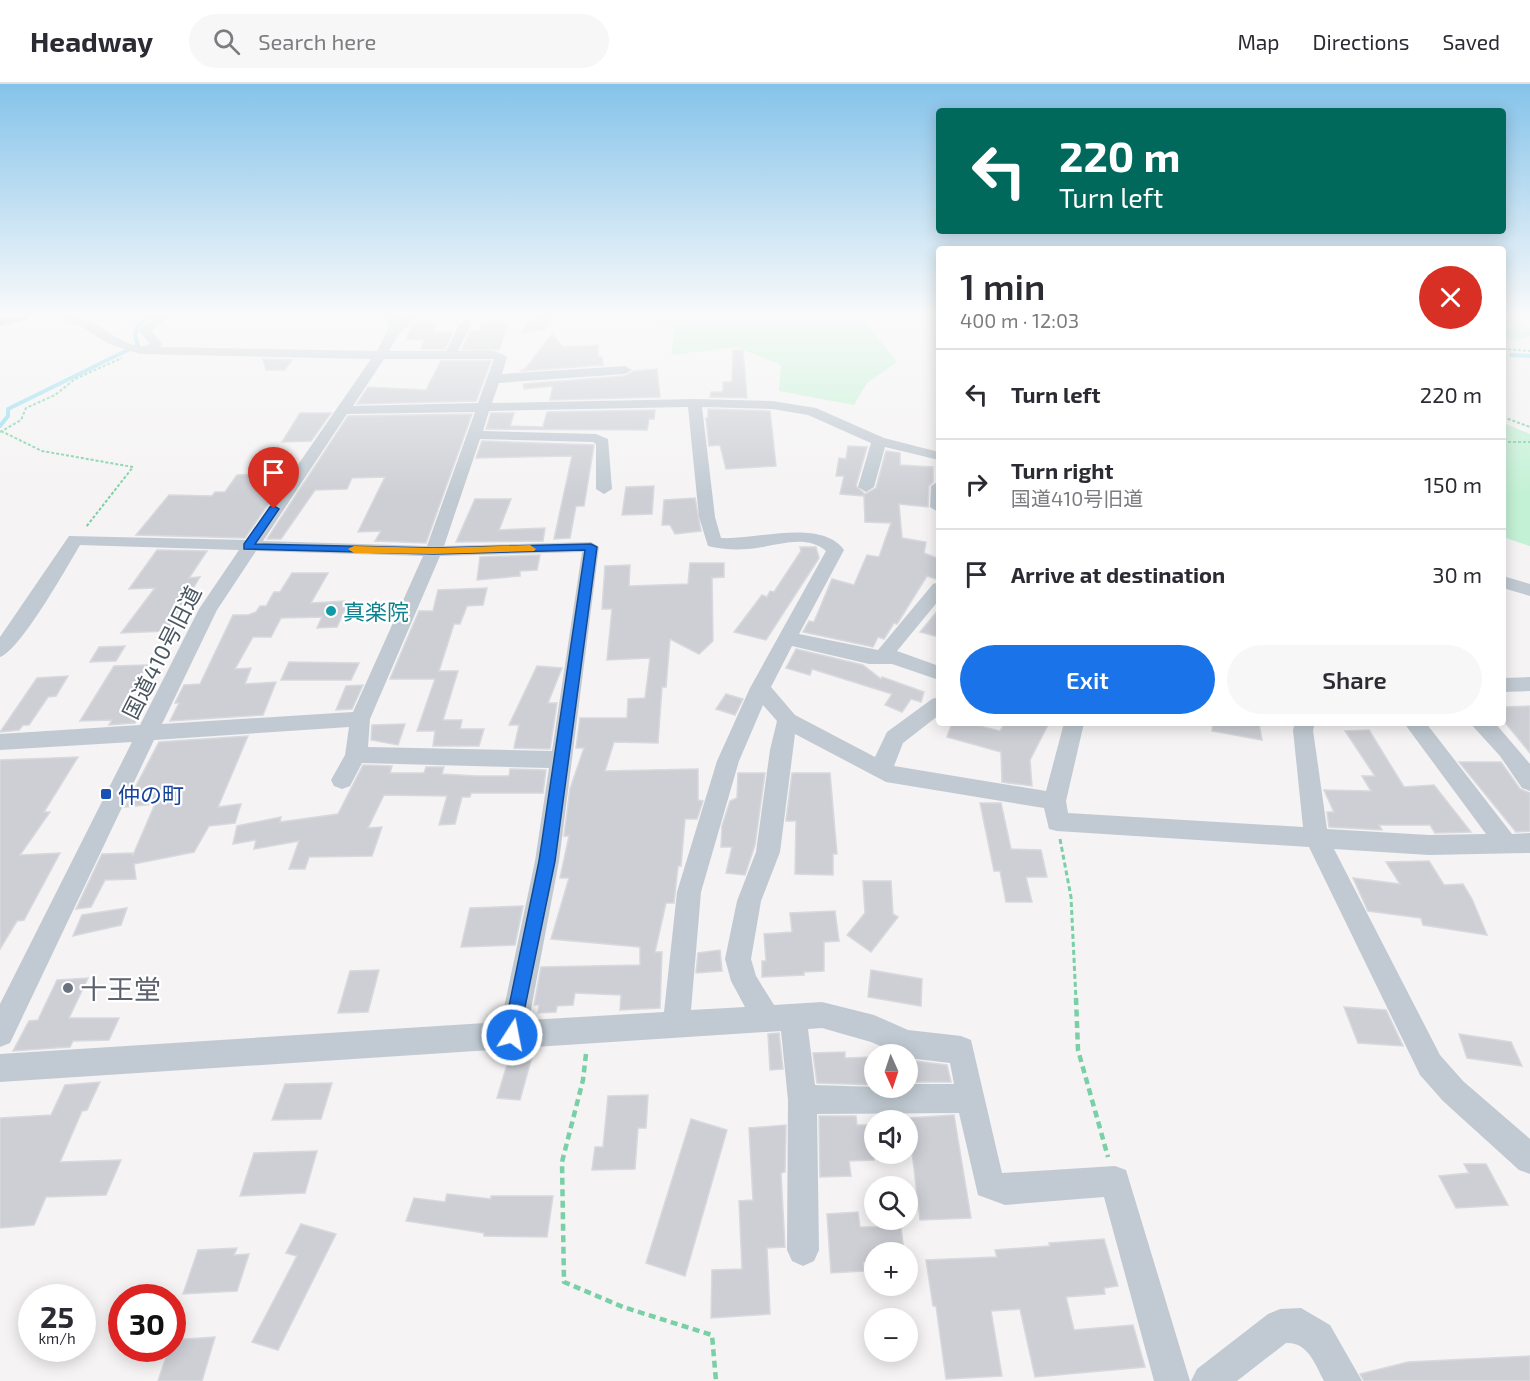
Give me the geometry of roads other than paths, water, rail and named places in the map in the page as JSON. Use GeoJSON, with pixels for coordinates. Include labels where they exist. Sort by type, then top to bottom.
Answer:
{"type":"FeatureCollection","features":[{"type":"Feature","properties":{"kind":"street","name":"国道410号旧道"},"geometry":{"type":"LineString","coordinates":[[0,1033],[208,609],[367,376]]}},
{"type":"Feature","properties":{"kind":"street"},"geometry":{"type":"LineString","coordinates":[[342,780],[356,755],[360,719],[434,551],[495,376]]}},
{"type":"Feature","properties":{"kind":"street"},"geometry":{"type":"LineString","coordinates":[[494,379],[545,376]]}},
{"type":"Feature","properties":{"kind":"street"},"geometry":{"type":"LineString","coordinates":[[343,410],[695,403],[797,408],[826,416],[879,441],[936,455]]}},
{"type":"Feature","properties":{"kind":"street"},"geometry":{"type":"LineString","coordinates":[[676,1025],[689,892],[728,761],[760,688],[835,550],[829,543],[794,536],[749,544],[714,542],[707,517],[695,403]]}},
{"type":"Feature","properties":{"kind":"street"},"geometry":{"type":"LineString","coordinates":[[476,435],[596,438],[603,442],[604,489]]}},
{"type":"Feature","properties":{"kind":"street"},"geometry":{"type":"LineString","coordinates":[[866,487],[879,441]]}},
{"type":"Feature","properties":{"kind":"street"},"geometry":{"type":"LineString","coordinates":[[0,650],[21,624],[75,540],[434,551],[591,547],[547,861],[512,1035]]}},
{"type":"Feature","properties":{"kind":"street"},"geometry":{"type":"LineString","coordinates":[[1506,583],[1530,590]]}},
{"type":"Feature","properties":{"kind":"street"},"geometry":{"type":"LineString","coordinates":[[883,657],[895,639],[936,591]]}},
{"type":"Feature","properties":{"kind":"street"},"geometry":{"type":"LineString","coordinates":[[0,623],[21,624]]}},
{"type":"Feature","properties":{"kind":"street"},"geometry":{"type":"LineString","coordinates":[[786,638],[869,657],[893,657],[936,672]]}},
{"type":"Feature","properties":{"kind":"street"},"geometry":{"type":"LineString","coordinates":[[1506,685],[1530,684]]}},
{"type":"Feature","properties":{"kind":"street"},"geometry":{"type":"LineString","coordinates":[[760,688],[788,720],[881,770],[958,786],[1056,812],[1316,837],[1429,845],[1530,843]]}},
{"type":"Feature","properties":{"kind":"street"},"geometry":{"type":"LineString","coordinates":[[881,770],[894,738],[936,706]]}},
{"type":"Feature","properties":{"kind":"street"},"geometry":{"type":"LineString","coordinates":[[0,742],[146,735],[360,719]]}},
{"type":"Feature","properties":{"kind":"street"},"geometry":{"type":"LineString","coordinates":[[788,720],[781,750],[768,852],[749,901],[738,959],[744,981],[780,1018],[802,1100],[803,1250]]}},
{"type":"Feature","properties":{"kind":"street"},"geometry":{"type":"LineString","coordinates":[[1056,812],[1073,726]]}},
{"type":"Feature","properties":{"kind":"street"},"geometry":{"type":"LineString","coordinates":[[1304,726],[1316,837],[1430,1065],[1453,1091],[1530,1159]]}},
{"type":"Feature","properties":{"kind":"street"},"geometry":{"type":"LineString","coordinates":[[1416,726],[1506,843]]}},
{"type":"Feature","properties":{"kind":"street"},"geometry":{"type":"LineString","coordinates":[[1484,726],[1510,753],[1530,782]]}},
{"type":"Feature","properties":{"kind":"street"},"geometry":{"type":"LineString","coordinates":[[356,755],[561,760]]}},
{"type":"Feature","properties":{"kind":"street"},"geometry":{"type":"LineString","coordinates":[[0,1068],[822,1015],[874,1029],[907,1044],[961,1050],[989,1184],[1005,1190],[1115,1181],[1172,1381]]}},
{"type":"Feature","properties":{"kind":"street"},"geometry":{"type":"LineString","coordinates":[[802,1100],[971,1098]]}},
{"type":"Feature","properties":{"kind":"street"},"geometry":{"type":"LineString","coordinates":[[1209,1381],[1280,1326],[1301,1324],[1318,1337],[1344,1381]]}},
{"type":"Feature","properties":{"kind":"waterway"},"geometry":{"type":"LineString","coordinates":[[0,426],[8,416],[8,409],[76,376]]}},
{"type":"Feature","properties":{"kind":"place","name":"真楽院"},"geometry":{"type":"Point","coordinates":[331,611]}},
{"type":"Feature","properties":{"kind":"place","name":"仲の町"},"geometry":{"type":"Point","coordinates":[106,794]}},
{"type":"Feature","properties":{"kind":"place","name":"十王堂"},"geometry":{"type":"Point","coordinates":[68,988]}}]}
